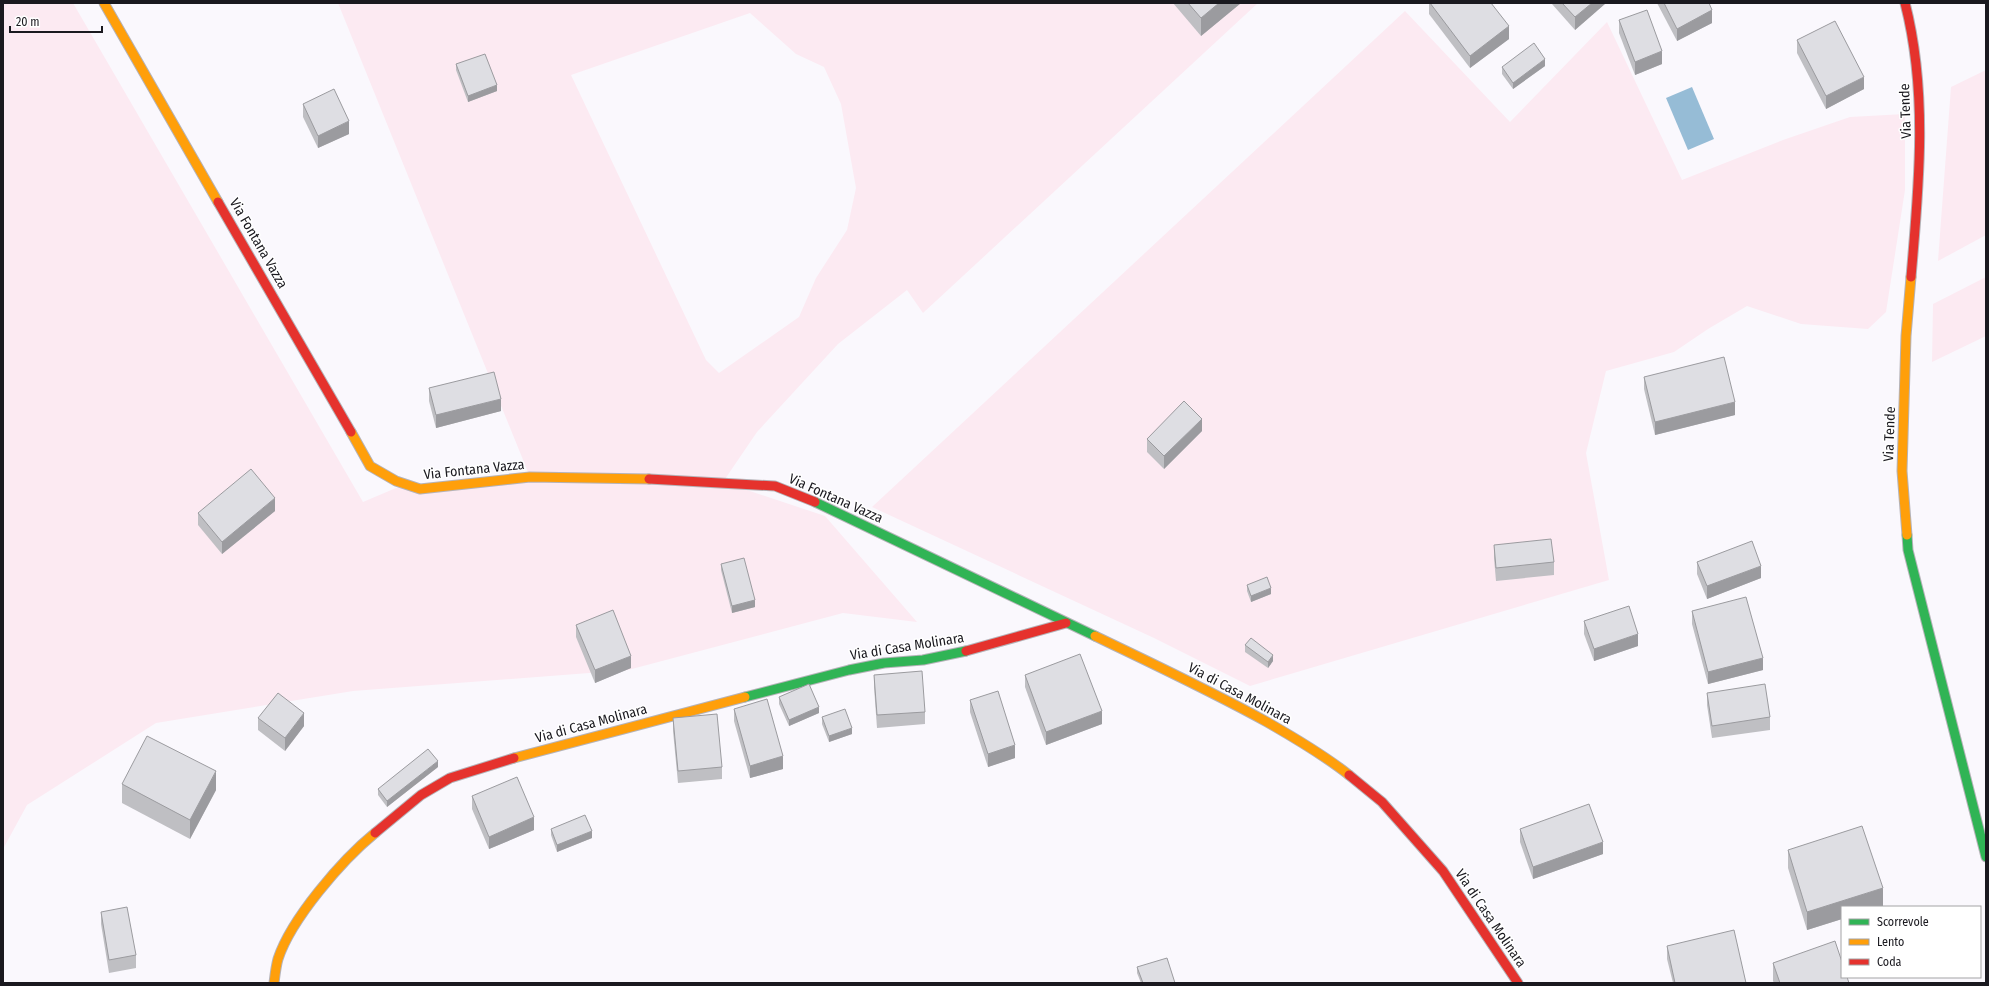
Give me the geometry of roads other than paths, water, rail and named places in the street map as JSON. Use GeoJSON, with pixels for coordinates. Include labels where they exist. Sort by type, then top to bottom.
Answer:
{"type":"FeatureCollection","features":[{"type":"Feature","properties":{"kind":"street","name":"Via Fontana Vazza"},"geometry":{"type":"LineString","coordinates":[[104,3],[370,466],[396,481],[420,489],[530,477],[683,480],[775,486],[796,493],[1066,623]]}},
{"type":"Feature","properties":{"kind":"street","name":"Via Tende"},"geometry":{"type":"LineString","coordinates":[[1905,3],[1911,26],[1920,92],[1920,135],[1916,213],[1906,336],[1904,392],[1902,471],[1908,550],[1986,857]]}},
{"type":"Feature","properties":{"kind":"street","name":"Via di Casa Molinara"},"geometry":{"type":"LineString","coordinates":[[274,983],[278,959],[293,927],[325,884],[369,838],[421,795],[450,778],[506,760],[849,670],[884,663],[923,660],[971,650],[1066,623],[1224,698],[1288,734],[1334,763],[1382,802],[1443,871],[1518,983]]}},
{"type":"Feature","properties":{"kind":"water"},"geometry":{"type":"Polygon","coordinates":[[[1692,87],[1714,139],[1688,150],[1666,98],[1692,87]]]}}]}
